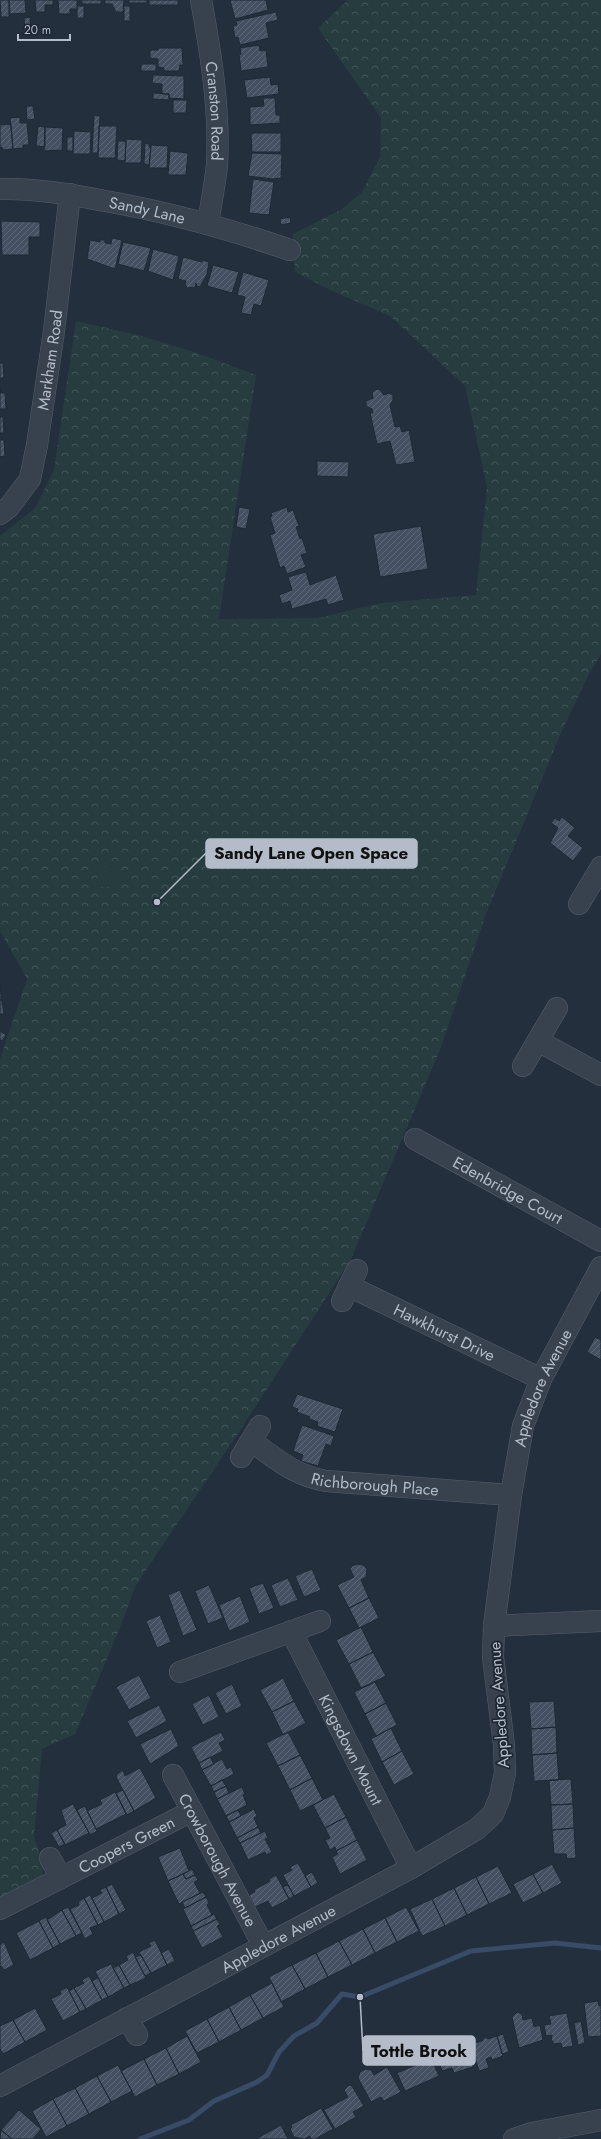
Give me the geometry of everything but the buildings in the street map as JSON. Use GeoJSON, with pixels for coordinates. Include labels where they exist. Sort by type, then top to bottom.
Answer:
{"type":"FeatureCollection","features":[{"type":"Feature","properties":{"kind":"street","name":"Cranston Road"},"geometry":{"type":"LineString","coordinates":[[201,0],[209,44],[217,110],[216,166],[208,223]]}},
{"type":"Feature","properties":{"kind":"street","name":"Sandy Lane"},"geometry":{"type":"LineString","coordinates":[[0,189],[70,194],[208,223],[290,250]]}},
{"type":"Feature","properties":{"kind":"street","name":"Markham Road"},"geometry":{"type":"LineString","coordinates":[[0,514],[9,507],[30,479],[37,445],[54,330],[70,194]]}},
{"type":"Feature","properties":{"kind":"street"},"geometry":{"type":"LineString","coordinates":[[579,904],[598,881]]}},
{"type":"Feature","properties":{"kind":"street"},"geometry":{"type":"LineString","coordinates":[[523,1066],[557,1008]]}},
{"type":"Feature","properties":{"kind":"street"},"geometry":{"type":"LineString","coordinates":[[538,1040],[601,1075]]}},
{"type":"Feature","properties":{"kind":"street","name":"Edenbridge Court"},"geometry":{"type":"LineString","coordinates":[[415,1139],[601,1241]]}},
{"type":"Feature","properties":{"kind":"street","name":"Appledore Avenue"},"geometry":{"type":"LineString","coordinates":[[0,2086],[263,1945],[411,1868],[477,1828],[493,1814],[500,1797],[505,1773],[504,1745],[493,1657],[494,1626],[511,1495],[523,1426],[541,1378],[601,1267]]}},
{"type":"Feature","properties":{"kind":"street","name":"Hawkhurst Drive"},"geometry":{"type":"LineString","coordinates":[[349,1286],[541,1378]]}},
{"type":"Feature","properties":{"kind":"street","name":"Richborough Place"},"geometry":{"type":"LineString","coordinates":[[251,1441],[294,1471],[307,1477],[326,1481],[511,1495]]}},
{"type":"Feature","properties":{"kind":"street"},"geometry":{"type":"LineString","coordinates":[[180,1672],[320,1621]]}},
{"type":"Feature","properties":{"kind":"street"},"geometry":{"type":"LineString","coordinates":[[494,1626],[601,1621]]}},
{"type":"Feature","properties":{"kind":"street","name":"Kingsdown Mount"},"geometry":{"type":"LineString","coordinates":[[291,1631],[411,1868]]}},
{"type":"Feature","properties":{"kind":"street","name":"Crowborough Avenue"},"geometry":{"type":"LineString","coordinates":[[173,1775],[263,1945]]}},
{"type":"Feature","properties":{"kind":"street","name":"Coopers Green"},"geometry":{"type":"LineString","coordinates":[[0,1909],[192,1811]]}},
{"type":"Feature","properties":{"kind":"street","name":"Coopers Green"},"geometry":{"type":"LineString","coordinates":[[50,1858],[61,1878]]}},
{"type":"Feature","properties":{"kind":"street"},"geometry":{"type":"LineString","coordinates":[[127,2018],[137,2035]]}},
{"type":"Feature","properties":{"kind":"street"},"geometry":{"type":"LineString","coordinates":[[514,2139],[532,2133],[601,2120]]}},
{"type":"Feature","properties":{"kind":"green space"},"geometry":{"type":"Polygon","coordinates":[[[348,0],[601,0],[601,654],[589,674],[561,733],[486,914],[440,1050],[350,1261],[239,1432],[136,1585],[117,1635],[75,1734],[42,1749],[34,1837],[44,1865],[42,1878],[0,1902],[0,1059],[27,979],[0,931],[0,536],[35,508],[54,470],[76,321],[142,336],[197,353],[256,375],[219,619],[318,618],[381,603],[476,595],[487,487],[465,386],[390,316],[330,290],[295,272],[293,234],[342,209],[362,192],[380,157],[381,118],[318,28],[348,0]]]}},
{"type":"Feature","properties":{"kind":"green space"},"geometry":{"type":"Polygon","coordinates":[[[119,866],[120,887],[98,887],[97,867],[119,866]]]}},
{"type":"Feature","properties":{"kind":"waterway"},"geometry":{"type":"LineString","coordinates":[[140,2139],[189,2120],[214,2101],[257,2082],[267,2075],[279,2052],[294,2036],[317,2023],[342,1994],[360,1997],[471,1951],[555,1943],[601,1948]]}},
{"type":"Feature","properties":{"kind":"place","name":"Sandy Lane Open Space"},"geometry":{"type":"Point","coordinates":[157,902]}},
{"type":"Feature","properties":{"kind":"place","name":"Tottle Brook"},"geometry":{"type":"Point","coordinates":[360,1997]}}]}
